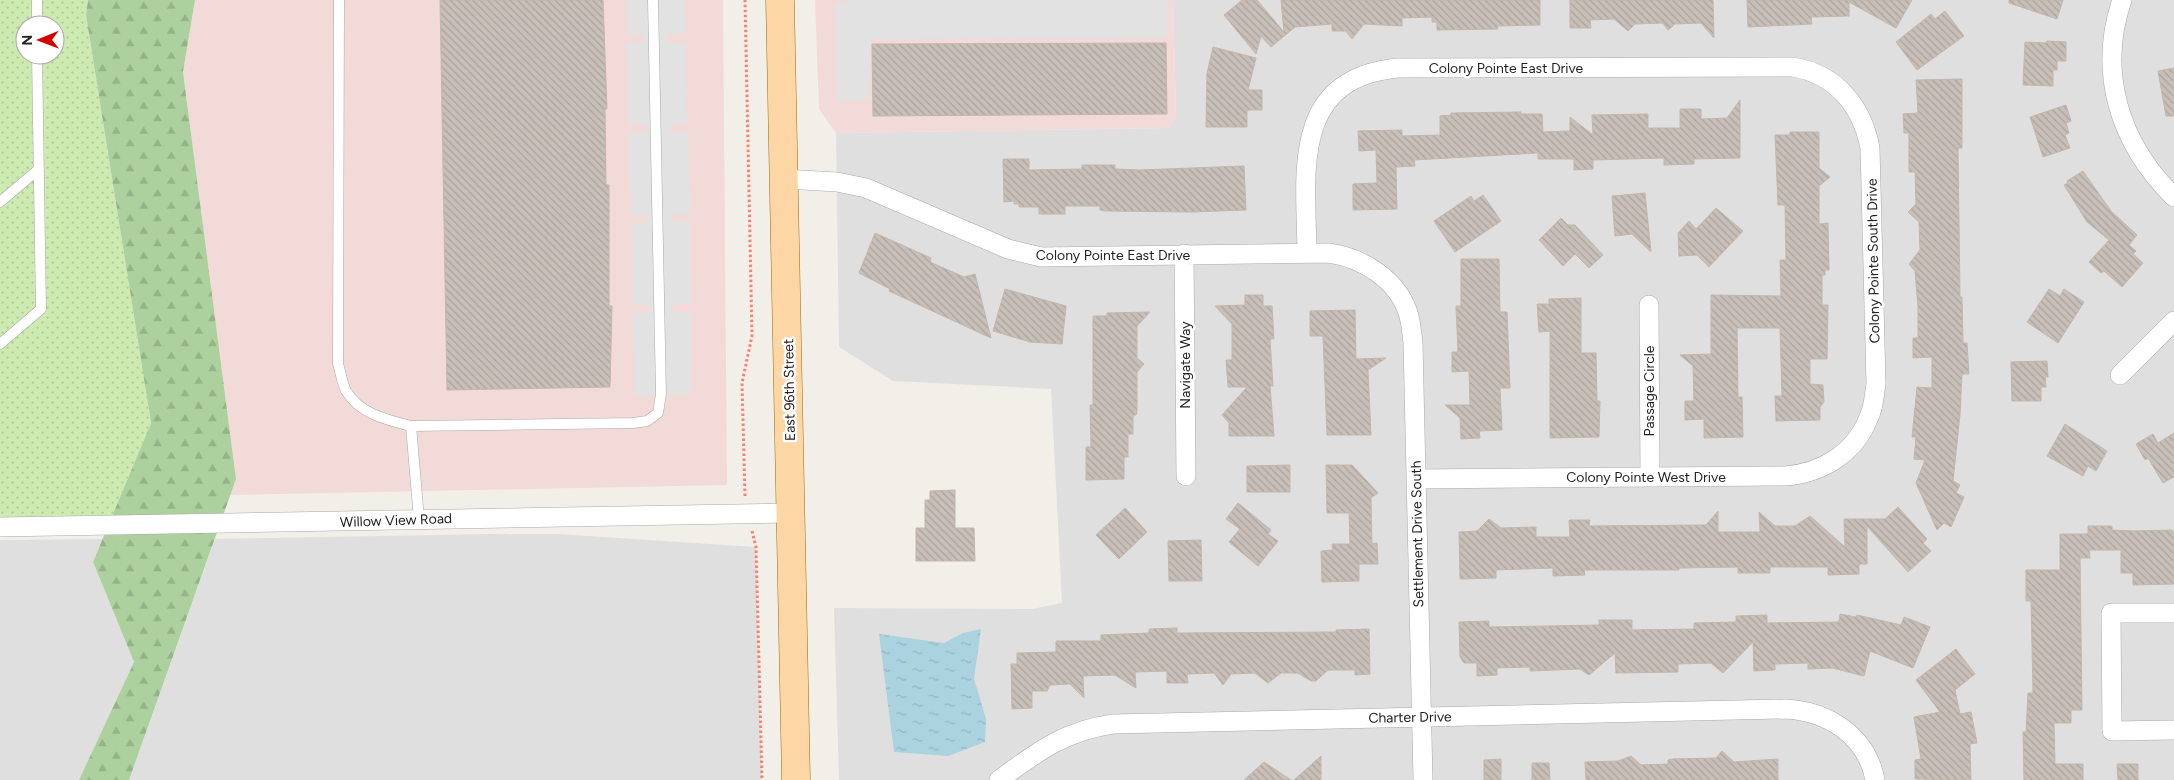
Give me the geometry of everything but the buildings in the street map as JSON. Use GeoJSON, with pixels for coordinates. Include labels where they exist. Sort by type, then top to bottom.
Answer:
{"type":"FeatureCollection","features":[{"type":"Feature","properties":{"kind":"main road","name":"East 96th Street"},"geometry":{"type":"LineString","coordinates":[[780,0],[796,780]]}},
{"type":"Feature","properties":{"kind":"street"},"geometry":{"type":"LineString","coordinates":[[2122,0],[2112,50],[2112,78],[2117,105],[2126,131],[2144,163],[2160,184],[2174,197]]}},
{"type":"Feature","properties":{"kind":"street","name":"Colony Pointe East Drive"},"geometry":{"type":"LineString","coordinates":[[1307,252],[1306,160],[1309,138],[1321,110],[1336,93],[1352,81],[1371,73],[1398,68],[1781,67],[1799,68],[1817,74],[1844,92]]}},
{"type":"Feature","properties":{"kind":"street","name":"Colony Pointe South Drive"},"geometry":{"type":"LineString","coordinates":[[1844,92],[1856,108],[1866,132],[1870,148],[1876,384],[1870,417],[1861,433]]}},
{"type":"Feature","properties":{"kind":"street","name":"Colony Pointe East Drive"},"geometry":{"type":"LineString","coordinates":[[784,179],[837,182],[866,188],[1026,255],[1041,257],[1329,253],[1356,260],[1381,275],[1395,292]]}},
{"type":"Feature","properties":{"kind":"street","name":"Navigate Way"},"geometry":{"type":"LineString","coordinates":[[1184,254],[1186,476]]}},
{"type":"Feature","properties":{"kind":"street","name":"Settlement Drive South"},"geometry":{"type":"LineString","coordinates":[[1395,292],[1408,315],[1413,343],[1423,780]]}},
{"type":"Feature","properties":{"kind":"street","name":"Passage Circle"},"geometry":{"type":"LineString","coordinates":[[1649,305],[1650,477]]}},
{"type":"Feature","properties":{"kind":"street"},"geometry":{"type":"LineString","coordinates":[[2120,375],[2174,321]]}},
{"type":"Feature","properties":{"kind":"street","name":"Colony Pointe West Drive"},"geometry":{"type":"LineString","coordinates":[[1416,479],[1797,475],[1826,466],[1840,456],[1861,433]]}},
{"type":"Feature","properties":{"kind":"street","name":"Willow View Road"},"geometry":{"type":"LineString","coordinates":[[0,527],[791,513]]}},
{"type":"Feature","properties":{"kind":"street"},"geometry":{"type":"LineString","coordinates":[[2174,613],[2111,613],[2112,731],[2170,730],[2174,748]]}},
{"type":"Feature","properties":{"kind":"street","name":"Charter Drive"},"geometry":{"type":"LineString","coordinates":[[999,780],[1052,742],[1078,731],[1104,725],[1785,708],[1811,711],[1833,721],[1856,739],[1868,758],[1875,780]]}},
{"type":"Feature","properties":{"kind":"lane"},"geometry":{"type":"LineString","coordinates":[[37,0],[37,15]]}},
{"type":"Feature","properties":{"kind":"lane"},"geometry":{"type":"LineString","coordinates":[[338,0],[338,364],[346,390],[359,407],[381,418],[411,426],[633,423],[647,421],[658,412],[661,394],[653,0]]}},
{"type":"Feature","properties":{"kind":"lane"},"geometry":{"type":"LineString","coordinates":[[0,344],[41,309],[37,65]]}},
{"type":"Feature","properties":{"kind":"lane"},"geometry":{"type":"LineString","coordinates":[[0,202],[39,169]]}},
{"type":"Feature","properties":{"kind":"lane"},"geometry":{"type":"LineString","coordinates":[[411,426],[419,519]]}},
{"type":"Feature","properties":{"kind":"path"},"geometry":{"type":"LineString","coordinates":[[745,0],[752,336],[742,383],[743,486],[747,513],[756,547],[762,780]]}},
{"type":"Feature","properties":{"kind":"shaded area"},"geometry":{"type":"Polygon","coordinates":[[[195,0],[723,0],[727,485],[230,495],[236,479],[183,72],[195,0]]]}},
{"type":"Feature","properties":{"kind":"shaded area"},"geometry":{"type":"Polygon","coordinates":[[[626,0],[685,0],[686,33],[669,34],[667,39],[669,43],[686,43],[687,123],[673,124],[668,129],[671,132],[688,132],[690,214],[673,214],[670,218],[672,222],[690,221],[691,304],[675,304],[672,308],[675,313],[692,313],[691,394],[634,396],[633,313],[648,313],[651,308],[647,305],[633,305],[631,223],[646,223],[649,218],[645,215],[631,216],[629,133],[644,133],[647,126],[641,124],[629,125],[627,43],[643,42],[645,37],[640,34],[627,34],[626,0]]]}},
{"type":"Feature","properties":{"kind":"shaded area"},"geometry":{"type":"Polygon","coordinates":[[[815,0],[1173,0],[1176,118],[1168,128],[836,133],[819,109],[815,0]]]}},
{"type":"Feature","properties":{"kind":"shaded area"},"geometry":{"type":"Polygon","coordinates":[[[852,0],[1167,0],[1167,38],[871,39],[869,99],[837,101],[835,3],[852,2],[852,0]]]}},
{"type":"Feature","properties":{"kind":"shaded area"},"geometry":{"type":"Polygon","coordinates":[[[1173,0],[2174,0],[2174,780],[839,780],[834,608],[1032,609],[1062,603],[1051,389],[893,381],[839,347],[836,133],[1168,128],[1176,118],[1173,0]]]}},
{"type":"Feature","properties":{"kind":"shaded area"},"geometry":{"type":"Polygon","coordinates":[[[557,534],[756,547],[762,780],[129,780],[215,539],[557,534]]]}},
{"type":"Feature","properties":{"kind":"shaded area"},"geometry":{"type":"Polygon","coordinates":[[[103,539],[93,562],[134,662],[79,780],[0,780],[0,540],[103,539]]]}},
{"type":"Feature","properties":{"kind":"green space"},"geometry":{"type":"Polygon","coordinates":[[[0,0],[88,0],[86,15],[151,423],[112,517],[0,518],[0,0]]]}},
{"type":"Feature","properties":{"kind":"green space"},"geometry":{"type":"Polygon","coordinates":[[[88,0],[195,0],[183,72],[236,479],[129,780],[79,780],[134,662],[93,562],[151,423],[86,15],[88,0]]]}},
{"type":"Feature","properties":{"kind":"water"},"geometry":{"type":"Polygon","coordinates":[[[981,629],[974,679],[986,719],[985,742],[948,756],[894,752],[879,634],[944,643],[963,633],[981,629]]]}}]}
